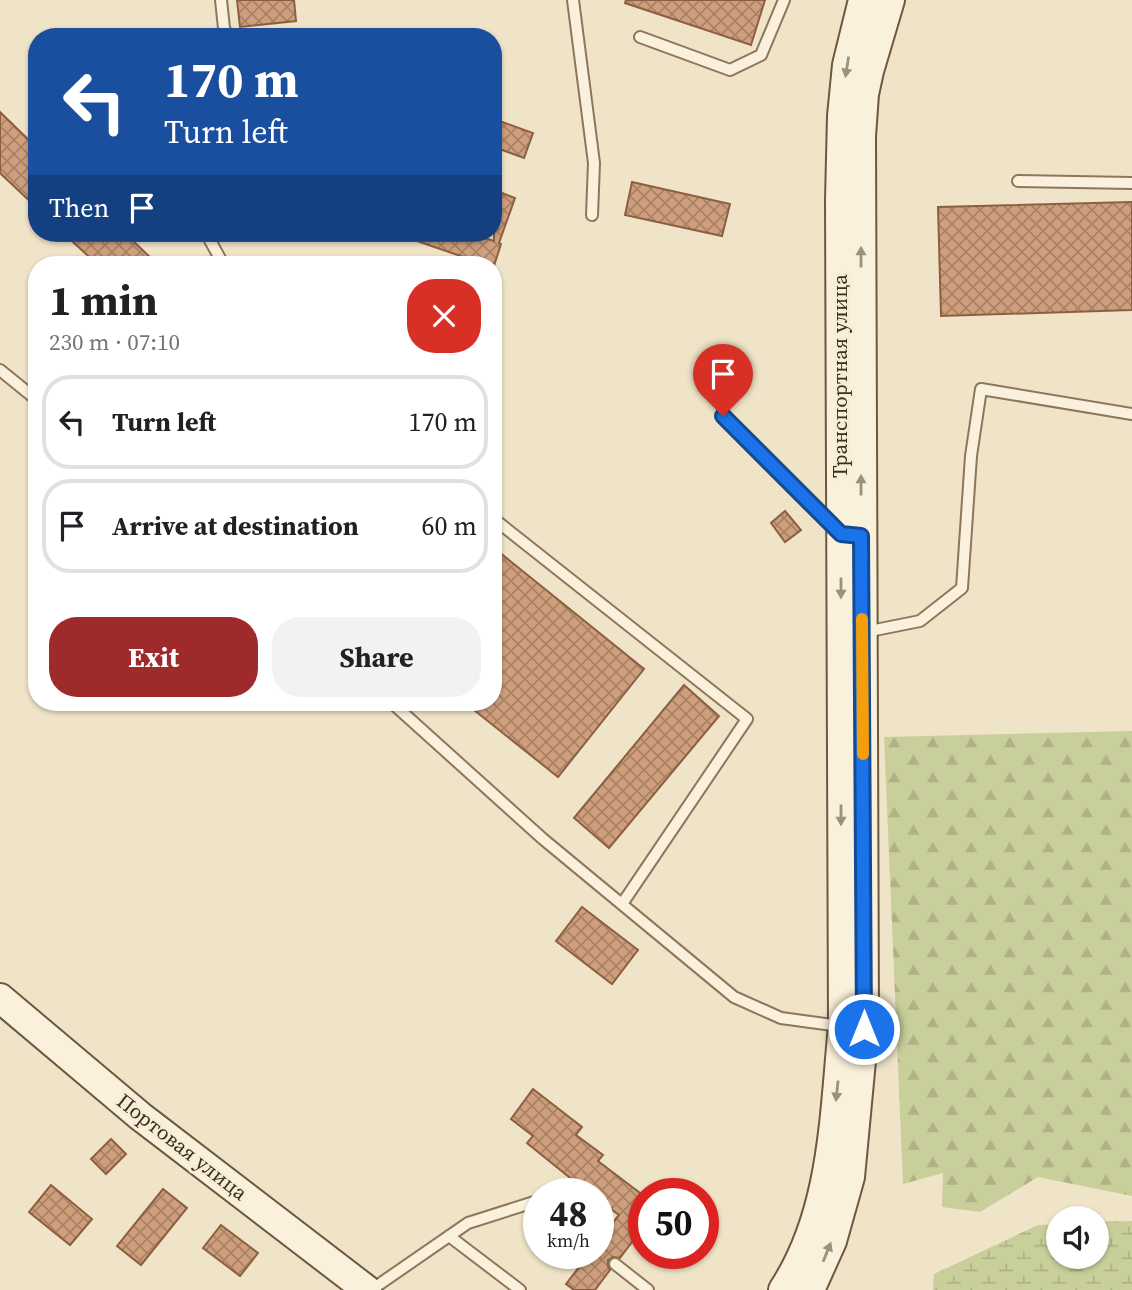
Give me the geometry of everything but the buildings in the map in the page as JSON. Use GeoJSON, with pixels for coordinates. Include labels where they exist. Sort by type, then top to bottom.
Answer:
{"type":"FeatureCollection","features":[{"type":"Feature","properties":{"kind":"main road","name":"Транспортная улица"},"geometry":{"type":"LineString","coordinates":[[783,1290],[817,1219],[853,1027],[851,535],[840,200],[842,116],[847,65],[863,0]]}},
{"type":"Feature","properties":{"kind":"main road","name":"Транспортная улица"},"geometry":{"type":"LineString","coordinates":[[810,1290],[832,1241],[850,1177],[862,632],[851,535],[861,136],[864,94],[890,0]]}},
{"type":"Feature","properties":{"kind":"main road","name":"Портовая улица"},"geometry":{"type":"LineString","coordinates":[[0,998],[140,1116],[369,1290]]}},
{"type":"Feature","properties":{"kind":"lane"},"geometry":{"type":"LineString","coordinates":[[220,0],[224,28]]}},
{"type":"Feature","properties":{"kind":"lane"},"geometry":{"type":"LineString","coordinates":[[573,0],[594,163],[592,215]]}},
{"type":"Feature","properties":{"kind":"lane"},"geometry":{"type":"LineString","coordinates":[[640,37],[730,70],[761,55],[784,0]]}},
{"type":"Feature","properties":{"kind":"lane"},"geometry":{"type":"LineString","coordinates":[[1018,181],[1132,183]]}},
{"type":"Feature","properties":{"kind":"lane"},"geometry":{"type":"LineString","coordinates":[[0,370],[28,393]]}},
{"type":"Feature","properties":{"kind":"lane"},"geometry":{"type":"LineString","coordinates":[[862,632],[920,621],[962,588],[971,456],[981,389],[1132,414]]}},
{"type":"Feature","properties":{"kind":"lane"},"geometry":{"type":"LineString","coordinates":[[723,416],[851,535]]}},
{"type":"Feature","properties":{"kind":"lane"},"geometry":{"type":"LineString","coordinates":[[502,525],[747,719],[622,904]]}},
{"type":"Feature","properties":{"kind":"lane"},"geometry":{"type":"LineString","coordinates":[[401,711],[543,839],[734,998],[781,1018],[853,1027]]}},
{"type":"Feature","properties":{"kind":"lane"},"geometry":{"type":"LineString","coordinates":[[369,1290],[468,1223],[523,1206]]}},
{"type":"Feature","properties":{"kind":"lane"},"geometry":{"type":"LineString","coordinates":[[449,1236],[520,1290]]}},
{"type":"Feature","properties":{"kind":"lane"},"geometry":{"type":"LineString","coordinates":[[615,1264],[648,1290]]}},
{"type":"Feature","properties":{"kind":"green space"},"geometry":{"type":"Polygon","coordinates":[[[1132,731],[1132,1196],[1038,1177],[980,1212],[942,1207],[943,1173],[903,1184],[884,737],[1132,731]]]}},
{"type":"Feature","properties":{"kind":"green space"},"geometry":{"type":"Polygon","coordinates":[[[1132,1221],[1132,1290],[933,1290],[934,1274],[1038,1225],[1046,1225],[1046,1269],[1109,1269],[1109,1222],[1132,1221]]]}},
{"type":"Feature","properties":{"kind":"slow traffic"},"geometry":{"type":"LineString","coordinates":[[862,619],[863,754]]}},
{"type":"Feature","properties":{"kind":"route"},"geometry":{"type":"LineString","coordinates":[[723,416],[841,534],[861,536],[864,1029]]}}]}
